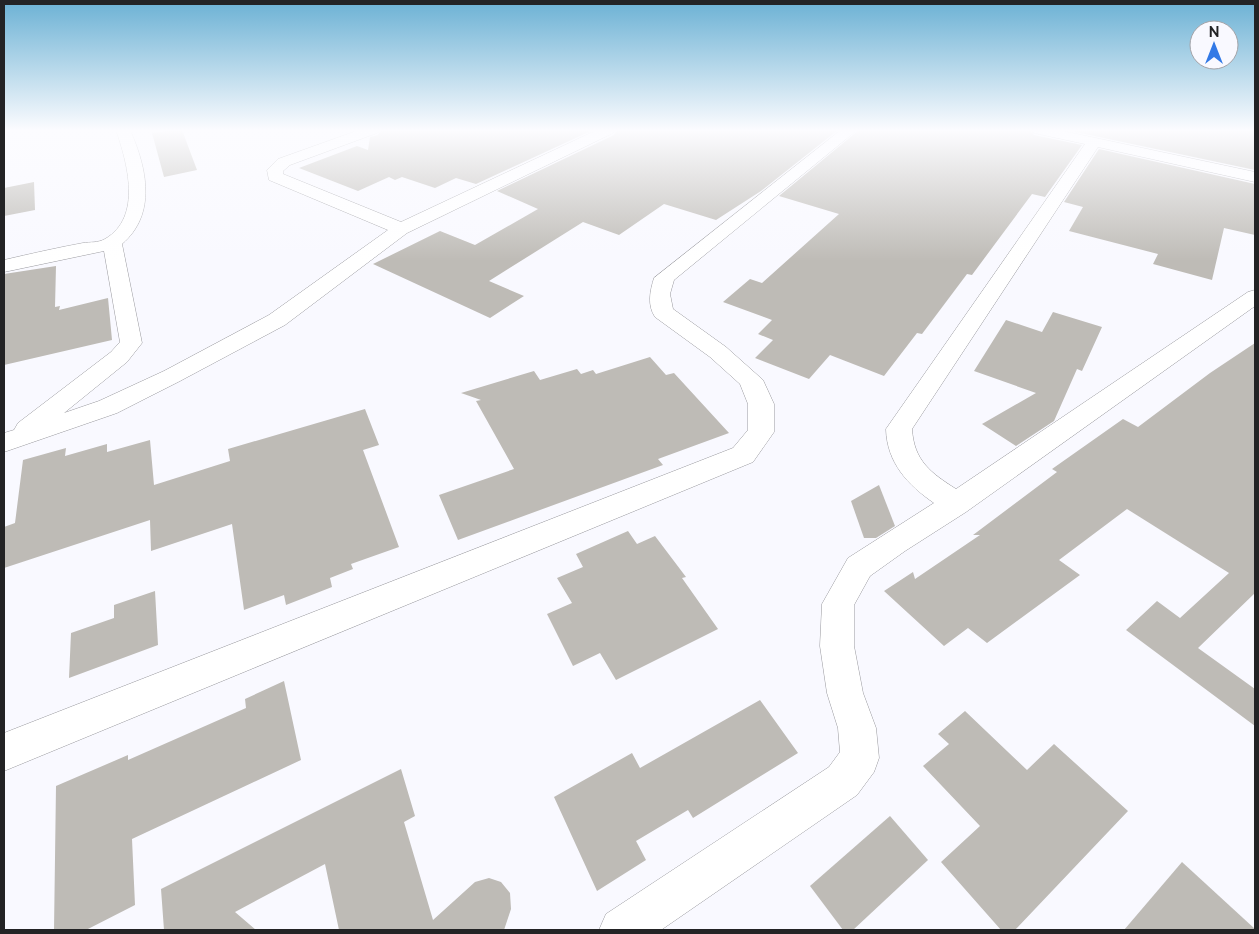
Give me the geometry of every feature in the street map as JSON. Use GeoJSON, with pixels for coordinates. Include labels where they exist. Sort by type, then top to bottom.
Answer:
{"type":"FeatureCollection","features":[{"type":"Feature","properties":{"kind":"street"},"geometry":{"type":"LineString","coordinates":[[4,266],[112,244],[125,231],[132,218],[138,193],[137,174]]}},
{"type":"Feature","properties":{"kind":"street"},"geometry":{"type":"LineString","coordinates":[[275,174],[275,177],[401,229]]}},
{"type":"Feature","properties":{"kind":"street"},"geometry":{"type":"LineString","coordinates":[[8,442],[108,407],[234,344],[277,320],[304,302],[374,247],[401,229],[517,174]]}},
{"type":"Feature","properties":{"kind":"street"},"geometry":{"type":"LineString","coordinates":[[4,752],[743,455],[761,432],[762,404],[751,380],[718,352],[684,330],[663,312],[660,294],[664,278],[795,174]]}},
{"type":"Feature","properties":{"kind":"street"},"geometry":{"type":"LineString","coordinates":[[956,504],[924,483],[907,463],[898,443],[898,429],[1072,174]]}},
{"type":"Feature","properties":{"kind":"street"},"geometry":{"type":"LineString","coordinates":[[1239,174],[1255,177]]}},
{"type":"Feature","properties":{"kind":"street"},"geometry":{"type":"LineString","coordinates":[[8,442],[94,377],[119,357],[131,344],[130,330],[112,244]]}},
{"type":"Feature","properties":{"kind":"street"},"geometry":{"type":"LineString","coordinates":[[622,930],[843,781],[860,758],[857,728],[846,693],[837,646],[838,604],[859,567],[894,542],[956,504],[1255,296]]}},
{"type":"Feature","properties":{"kind":"building"},"geometry":{"type":"Polygon","coordinates":[[[163,174],[180,174],[164,177],[163,174]]]}},
{"type":"Feature","properties":{"kind":"building"},"geometry":{"type":"Polygon","coordinates":[[[313,174],[499,174],[476,184],[456,178],[435,188],[402,177],[395,180],[389,177],[358,191],[313,174]]]}},
{"type":"Feature","properties":{"kind":"building"},"geometry":{"type":"Polygon","coordinates":[[[533,174],[783,174],[761,191],[716,220],[664,204],[619,235],[583,222],[489,281],[524,296],[490,318],[373,264],[440,231],[475,245],[538,209],[497,191],[533,174]]]}},
{"type":"Feature","properties":{"kind":"building"},"geometry":{"type":"Polygon","coordinates":[[[806,174],[1062,174],[1045,197],[1032,194],[972,275],[967,274],[922,334],[917,333],[884,376],[830,355],[809,379],[755,358],[773,340],[758,334],[772,320],[723,302],[750,279],[762,283],[839,214],[779,196],[806,174]]]}},
{"type":"Feature","properties":{"kind":"building"},"geometry":{"type":"Polygon","coordinates":[[[1083,174],[1209,174],[1255,184],[1255,235],[1224,228],[1212,280],[1153,264],[1158,254],[1069,231],[1083,207],[1064,202],[1083,174]]]}},
{"type":"Feature","properties":{"kind":"building"},"geometry":{"type":"Polygon","coordinates":[[[34,182],[35,210],[4,216],[4,188],[34,182]]]}},
{"type":"Feature","properties":{"kind":"building"},"geometry":{"type":"Polygon","coordinates":[[[56,266],[55,307],[60,306],[59,310],[108,298],[112,340],[4,365],[4,274],[56,266]]]}},
{"type":"Feature","properties":{"kind":"building"},"geometry":{"type":"Polygon","coordinates":[[[1053,312],[1102,327],[1082,371],[1077,369],[1054,421],[1016,446],[982,424],[1036,393],[974,371],[1006,320],[1042,332],[1053,312]]]}},
{"type":"Feature","properties":{"kind":"building"},"geometry":{"type":"Polygon","coordinates":[[[1255,343],[1255,593],[1198,648],[1255,689],[1255,726],[1126,630],[1157,601],[1180,618],[1229,573],[1127,509],[1059,560],[1080,575],[987,643],[968,628],[944,646],[884,591],[913,572],[915,579],[980,535],[973,535],[1057,472],[1052,469],[1123,419],[1138,427],[1210,373],[1255,343]]]}},
{"type":"Feature","properties":{"kind":"building"},"geometry":{"type":"Polygon","coordinates":[[[650,357],[666,375],[674,373],[729,433],[658,459],[663,465],[458,540],[439,495],[514,469],[476,401],[481,400],[461,393],[534,371],[540,380],[577,369],[581,374],[593,370],[596,374],[650,357]]]}},
{"type":"Feature","properties":{"kind":"building"},"geometry":{"type":"Polygon","coordinates":[[[365,409],[379,445],[363,450],[399,547],[351,564],[353,569],[330,578],[332,587],[286,605],[284,595],[244,610],[232,524],[151,551],[150,520],[4,568],[4,527],[15,523],[23,460],[66,448],[65,456],[107,444],[107,452],[150,440],[154,485],[230,461],[228,449],[365,409]]]}},
{"type":"Feature","properties":{"kind":"building"},"geometry":{"type":"Polygon","coordinates":[[[879,485],[895,526],[876,538],[864,538],[851,501],[879,485]]]}},
{"type":"Feature","properties":{"kind":"building"},"geometry":{"type":"Polygon","coordinates":[[[628,531],[637,544],[655,536],[686,577],[682,578],[718,629],[616,680],[600,653],[573,666],[547,614],[572,603],[557,578],[583,567],[576,554],[628,531]]]}},
{"type":"Feature","properties":{"kind":"building"},"geometry":{"type":"Polygon","coordinates":[[[155,591],[158,645],[69,678],[71,633],[114,618],[114,605],[155,591]]]}},
{"type":"Feature","properties":{"kind":"building"},"geometry":{"type":"Polygon","coordinates":[[[284,681],[301,760],[132,839],[135,905],[86,930],[54,930],[56,786],[128,755],[128,760],[246,708],[245,699],[284,681]]]}},
{"type":"Feature","properties":{"kind":"building"},"geometry":{"type":"Polygon","coordinates":[[[760,700],[798,753],[693,818],[688,810],[636,841],[646,860],[597,891],[554,797],[632,753],[640,768],[760,700]]]}},
{"type":"Feature","properties":{"kind":"building"},"geometry":{"type":"Polygon","coordinates":[[[965,711],[1027,770],[1054,744],[1128,811],[1015,930],[1001,930],[941,862],[980,826],[923,766],[949,744],[938,734],[965,711]]]}},
{"type":"Feature","properties":{"kind":"building"},"geometry":{"type":"Polygon","coordinates":[[[401,769],[415,816],[404,822],[433,920],[475,882],[489,878],[501,882],[510,893],[511,909],[504,930],[339,930],[325,864],[235,912],[256,930],[164,930],[161,889],[401,769]]]}},
{"type":"Feature","properties":{"kind":"building"},"geometry":{"type":"Polygon","coordinates":[[[890,816],[928,860],[853,930],[843,930],[810,886],[890,816]]]}},
{"type":"Feature","properties":{"kind":"building"},"geometry":{"type":"Polygon","coordinates":[[[1182,862],[1255,929],[1255,930],[1124,930],[1182,862]]]}}]}
